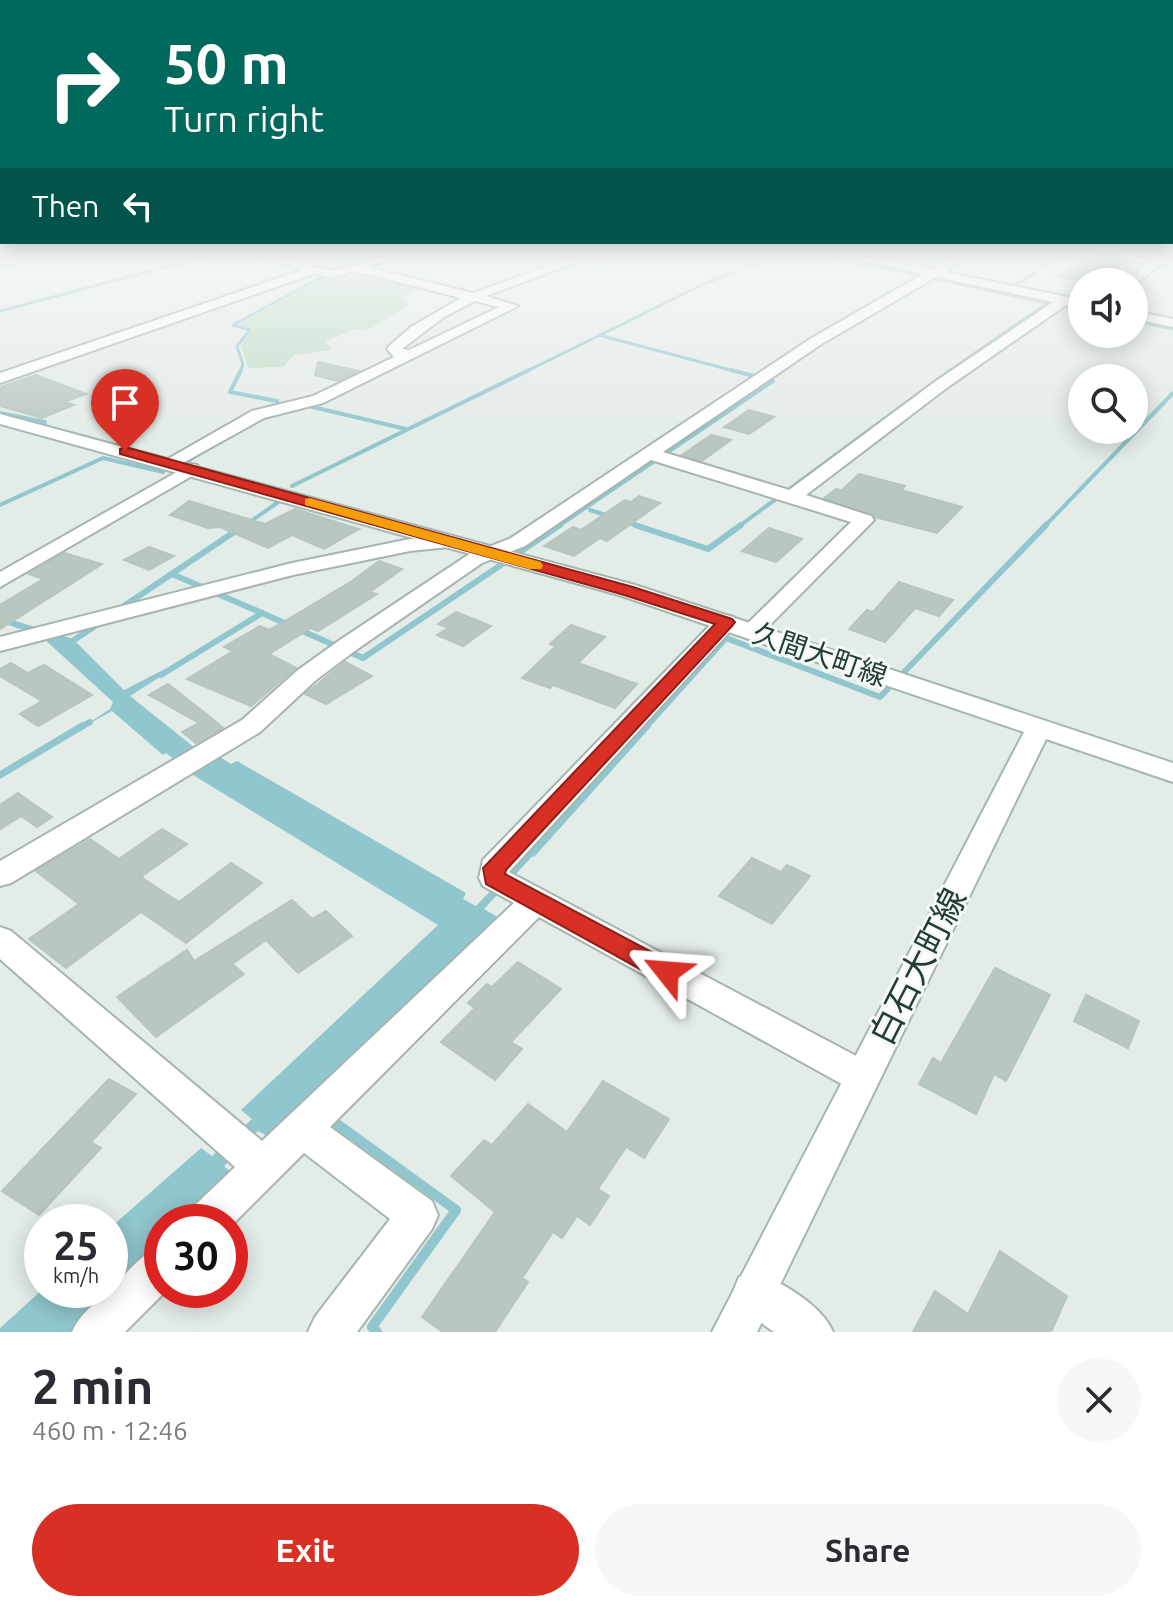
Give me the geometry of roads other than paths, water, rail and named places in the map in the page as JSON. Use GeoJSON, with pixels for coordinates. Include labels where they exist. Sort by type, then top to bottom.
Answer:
{"type":"FeatureCollection","features":[{"type":"Feature","properties":{"kind":"street"},"geometry":{"type":"LineString","coordinates":[[0,378],[186,314]]}},
{"type":"Feature","properties":{"kind":"street"},"geometry":{"type":"LineString","coordinates":[[413,355],[397,353],[394,349],[416,328],[440,314]]}},
{"type":"Feature","properties":{"kind":"street"},"geometry":{"type":"LineString","coordinates":[[0,581],[181,467],[263,410],[291,402],[317,400],[495,314]]}},
{"type":"Feature","properties":{"kind":"street"},"geometry":{"type":"LineString","coordinates":[[0,875],[251,726],[307,675],[475,559],[505,557],[518,542],[657,456],[761,378],[862,314]]}},
{"type":"Feature","properties":{"kind":"street"},"geometry":{"type":"LineString","coordinates":[[785,495],[1044,314]]}},
{"type":"Feature","properties":{"kind":"street"},"geometry":{"type":"LineString","coordinates":[[1148,318],[1173,323]]}},
{"type":"Feature","properties":{"kind":"street","name":"久間大町線"},"geometry":{"type":"LineString","coordinates":[[0,419],[627,590],[1038,729]]}},
{"type":"Feature","properties":{"kind":"street"},"geometry":{"type":"LineString","coordinates":[[657,456],[864,520],[739,626],[494,868],[514,889],[862,1077]]}},
{"type":"Feature","properties":{"kind":"street"},"geometry":{"type":"LineString","coordinates":[[0,644],[350,556],[410,545],[451,542]]}},
{"type":"Feature","properties":{"kind":"street"},"geometry":{"type":"LineString","coordinates":[[1038,729],[1173,773]]}},
{"type":"Feature","properties":{"kind":"street","name":"白石大町線"},"geometry":{"type":"LineString","coordinates":[[734,1332],[1038,729]]}},
{"type":"Feature","properties":{"kind":"street"},"geometry":{"type":"LineString","coordinates":[[217,1204],[247,1152],[314,1118],[514,889]]}},
{"type":"Feature","properties":{"kind":"street"},"geometry":{"type":"LineString","coordinates":[[0,940],[247,1152]]}},
{"type":"Feature","properties":{"kind":"street"},"geometry":{"type":"LineString","coordinates":[[314,1118],[418,1215],[330,1332]]}},
{"type":"Feature","properties":{"kind":"street"},"geometry":{"type":"LineString","coordinates":[[94,1332],[144,1283]]}},
{"type":"Feature","properties":{"kind":"street"},"geometry":{"type":"LineString","coordinates":[[754,1292],[811,1332]]}},
{"type":"Feature","properties":{"kind":"water"},"geometry":{"type":"Polygon","coordinates":[[[0,616],[73,639],[124,690],[163,670],[166,673],[130,696],[195,748],[189,752],[207,765],[220,757],[231,764],[237,761],[466,893],[463,899],[476,906],[532,847],[538,850],[484,909],[499,918],[269,1137],[258,1131],[224,1166],[233,1174],[208,1204],[144,1204],[144,1270],[128,1285],[128,1212],[201,1148],[212,1156],[252,1119],[241,1110],[438,925],[193,775],[198,770],[180,757],[175,760],[166,753],[163,755],[112,711],[83,727],[110,709],[113,702],[42,637],[0,622],[0,616]]]}},
{"type":"Feature","properties":{"kind":"water"},"geometry":{"type":"Polygon","coordinates":[[[24,1306],[105,1308],[80,1332],[0,1332],[0,1328],[24,1306]]]}},
{"type":"Feature","properties":{"kind":"waterway"},"geometry":{"type":"LineString","coordinates":[[240,372],[243,365],[237,346],[250,330],[233,325],[253,314]]}},
{"type":"Feature","properties":{"kind":"waterway"},"geometry":{"type":"LineString","coordinates":[[600,335],[643,314]]}},
{"type":"Feature","properties":{"kind":"waterway"},"geometry":{"type":"LineString","coordinates":[[948,372],[1031,314]]}},
{"type":"Feature","properties":{"kind":"waterway"},"geometry":{"type":"LineString","coordinates":[[1148,324],[1173,329]]}},
{"type":"Feature","properties":{"kind":"waterway"},"geometry":{"type":"LineString","coordinates":[[525,372],[600,335]]}},
{"type":"Feature","properties":{"kind":"waterway"},"geometry":{"type":"LineString","coordinates":[[600,335],[738,372]]}},
{"type":"Feature","properties":{"kind":"waterway"},"geometry":{"type":"LineString","coordinates":[[292,486],[529,370]]}},
{"type":"Feature","properties":{"kind":"waterway"},"geometry":{"type":"LineString","coordinates":[[557,527],[773,381],[731,370]]}},
{"type":"Feature","properties":{"kind":"waterway"},"geometry":{"type":"LineString","coordinates":[[738,527],[951,370]]}},
{"type":"Feature","properties":{"kind":"waterway"},"geometry":{"type":"LineString","coordinates":[[240,372],[230,392],[277,401]]}},
{"type":"Feature","properties":{"kind":"waterway"},"geometry":{"type":"LineString","coordinates":[[1044,527],[1173,393]]}},
{"type":"Feature","properties":{"kind":"waterway"},"geometry":{"type":"LineString","coordinates":[[304,405],[406,429]]}},
{"type":"Feature","properties":{"kind":"waterway"},"geometry":{"type":"LineString","coordinates":[[0,413],[45,422]]}},
{"type":"Feature","properties":{"kind":"waterway"},"geometry":{"type":"LineString","coordinates":[[188,461],[202,452]]}},
{"type":"Feature","properties":{"kind":"waterway"},"geometry":{"type":"LineString","coordinates":[[0,505],[103,458],[163,472]]}},
{"type":"Feature","properties":{"kind":"waterway"},"geometry":{"type":"LineString","coordinates":[[247,524],[277,503]]}},
{"type":"Feature","properties":{"kind":"waterway"},"geometry":{"type":"LineString","coordinates":[[590,510],[609,516]]}},
{"type":"Feature","properties":{"kind":"waterway"},"geometry":{"type":"LineString","coordinates":[[627,522],[640,527]]}},
{"type":"Feature","properties":{"kind":"waterway"},"geometry":{"type":"LineString","coordinates":[[300,630],[363,658],[560,525]]}},
{"type":"Feature","properties":{"kind":"waterway"},"geometry":{"type":"LineString","coordinates":[[635,525],[640,527]]}},
{"type":"Feature","properties":{"kind":"waterway"},"geometry":{"type":"LineString","coordinates":[[640,527],[708,549],[741,525]]}},
{"type":"Feature","properties":{"kind":"waterway"},"geometry":{"type":"LineString","coordinates":[[645,728],[726,638],[880,697],[1046,525]]}},
{"type":"Feature","properties":{"kind":"waterway"},"geometry":{"type":"LineString","coordinates":[[121,608],[237,530]]}},
{"type":"Feature","properties":{"kind":"waterway"},"geometry":{"type":"LineString","coordinates":[[172,574],[262,613]]}},
{"type":"Feature","properties":{"kind":"waterway"},"geometry":{"type":"LineString","coordinates":[[161,675],[262,613]]}},
{"type":"Feature","properties":{"kind":"waterway"},"geometry":{"type":"LineString","coordinates":[[262,613],[289,625]]}},
{"type":"Feature","properties":{"kind":"waterway"},"geometry":{"type":"LineString","coordinates":[[68,644],[98,624]]}},
{"type":"Feature","properties":{"kind":"waterway"},"geometry":{"type":"LineString","coordinates":[[79,728],[90,722]]}},
{"type":"Feature","properties":{"kind":"waterway"},"geometry":{"type":"LineString","coordinates":[[0,775],[82,726]]}},
{"type":"Feature","properties":{"kind":"waterway"},"geometry":{"type":"LineString","coordinates":[[533,853],[647,726]]}},
{"type":"Feature","properties":{"kind":"waterway"},"geometry":{"type":"LineString","coordinates":[[329,1118],[456,1210],[372,1327],[377,1332]]}}]}
